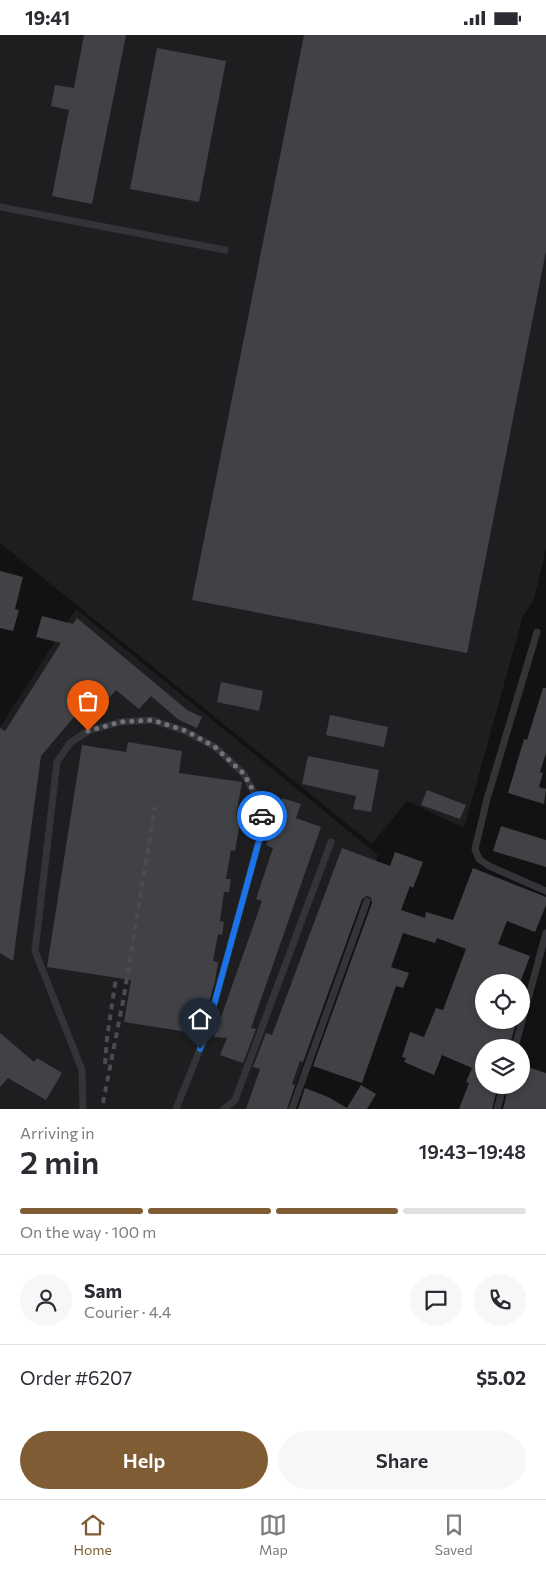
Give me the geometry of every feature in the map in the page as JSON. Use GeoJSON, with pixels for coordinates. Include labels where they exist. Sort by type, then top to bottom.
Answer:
{"type":"FeatureCollection","features":[{"type":"Feature","properties":{"kind":"lane"},"geometry":{"type":"LineString","coordinates":[[0,207],[225,250]]}},
{"type":"Feature","properties":{"kind":"lane"},"geometry":{"type":"LineString","coordinates":[[537,632],[487,799],[475,849],[478,859],[489,866],[546,891]]}},
{"type":"Feature","properties":{"kind":"lane"},"geometry":{"type":"LineString","coordinates":[[83,1109],[82,1070],[35,951],[57,762],[70,743],[88,731],[120,722],[152,720],[186,731],[215,747],[244,774],[256,796],[262,816],[260,837],[206,1034],[176,1109]]}},
{"type":"Feature","properties":{"kind":"lane"},"geometry":{"type":"LineString","coordinates":[[224,1109],[235,1100],[331,842]]}},
{"type":"Feature","properties":{"kind":"lane"},"geometry":{"type":"LineString","coordinates":[[292,1109],[367,901]]}},
{"type":"Feature","properties":{"kind":"lane"},"geometry":{"type":"LineString","coordinates":[[517,1039],[546,933]]}},
{"type":"Feature","properties":{"kind":"lane"},"geometry":{"type":"LineString","coordinates":[[497,1109],[501,1094]]}},
{"type":"Feature","properties":{"kind":"shaded area"},"geometry":{"type":"Polygon","coordinates":[[[0,35],[546,35],[546,548],[534,600],[523,616],[464,828],[407,801],[372,844],[0,543],[0,35]]]}},
{"type":"Feature","properties":{"kind":"shaded area"},"geometry":{"type":"Polygon","coordinates":[[[76,609],[378,855],[287,1109],[0,1109],[0,727],[76,609]]]}},
{"type":"Feature","properties":{"kind":"building"},"geometry":{"type":"Polygon","coordinates":[[[84,35],[126,35],[92,204],[52,196],[69,110],[51,106],[55,85],[74,88],[84,35]]]}},
{"type":"Feature","properties":{"kind":"building"},"geometry":{"type":"Polygon","coordinates":[[[304,35],[546,35],[546,251],[467,653],[192,600],[304,35]]]}},
{"type":"Feature","properties":{"kind":"building"},"geometry":{"type":"Polygon","coordinates":[[[157,48],[226,61],[199,202],[130,189],[157,48]]]}},
{"type":"Feature","properties":{"kind":"building"},"geometry":{"type":"Polygon","coordinates":[[[0,571],[23,577],[15,609],[19,610],[13,631],[0,628],[0,571]]]}},
{"type":"Feature","properties":{"kind":"building"},"geometry":{"type":"Polygon","coordinates":[[[42,616],[73,624],[77,618],[187,710],[202,717],[197,728],[179,720],[151,696],[139,709],[116,690],[85,726],[90,698],[41,756],[13,961],[0,953],[0,728],[5,731],[61,643],[36,637],[42,616]]]}},
{"type":"Feature","properties":{"kind":"building"},"geometry":{"type":"Polygon","coordinates":[[[221,682],[263,691],[259,711],[217,702],[221,682]]]}},
{"type":"Feature","properties":{"kind":"building"},"geometry":{"type":"Polygon","coordinates":[[[543,688],[546,688],[546,753],[540,772],[543,773],[539,787],[546,789],[544,804],[508,793],[524,739],[527,740],[543,688]]]}},
{"type":"Feature","properties":{"kind":"building"},"geometry":{"type":"Polygon","coordinates":[[[330,715],[388,727],[384,747],[326,735],[330,715]]]}},
{"type":"Feature","properties":{"kind":"building"},"geometry":{"type":"Polygon","coordinates":[[[128,742],[182,751],[179,773],[242,782],[236,816],[241,817],[235,851],[231,850],[226,879],[231,879],[229,892],[224,892],[220,921],[224,922],[222,935],[218,934],[213,961],[218,962],[215,981],[200,1034],[124,1022],[131,980],[47,967],[82,745],[126,752],[128,742]]]}},
{"type":"Feature","properties":{"kind":"building"},"geometry":{"type":"Polygon","coordinates":[[[308,756],[379,770],[371,812],[353,809],[356,796],[302,784],[308,756]]]}},
{"type":"Feature","properties":{"kind":"building"},"geometry":{"type":"Polygon","coordinates":[[[427,790],[466,805],[460,819],[421,805],[427,790]]]}},
{"type":"Feature","properties":{"kind":"building"},"geometry":{"type":"Polygon","coordinates":[[[282,798],[301,804],[296,818],[321,827],[251,1028],[256,1029],[243,1063],[220,1055],[227,1038],[214,1037],[262,901],[256,899],[273,848],[266,845],[282,798]]]}},
{"type":"Feature","properties":{"kind":"building"},"geometry":{"type":"Polygon","coordinates":[[[501,826],[546,840],[546,867],[493,851],[501,826]]]}},
{"type":"Feature","properties":{"kind":"building"},"geometry":{"type":"Polygon","coordinates":[[[342,848],[390,866],[395,852],[423,862],[413,888],[410,886],[401,910],[425,918],[426,912],[453,920],[473,868],[546,897],[546,905],[535,932],[507,921],[498,944],[530,956],[523,974],[475,974],[475,1029],[514,1029],[511,1039],[475,1039],[475,1094],[496,1094],[492,1109],[459,1109],[469,1083],[466,1082],[472,1068],[442,1055],[434,1075],[404,1062],[406,1058],[402,1057],[410,1032],[424,1037],[436,1008],[443,1010],[466,949],[437,938],[435,943],[403,933],[391,967],[409,973],[403,988],[396,986],[362,1083],[313,1066],[372,903],[371,898],[367,896],[362,899],[303,1062],[300,1061],[292,1084],[295,1085],[287,1109],[246,1109],[260,1069],[253,1067],[266,1033],[272,1035],[342,848]]]}},
{"type":"Feature","properties":{"kind":"building"},"geometry":{"type":"Polygon","coordinates":[[[0,1033],[34,1062],[37,1058],[62,1073],[46,1100],[8,1078],[0,1087],[0,1033]]]}},
{"type":"Feature","properties":{"kind":"building"},"geometry":{"type":"Polygon","coordinates":[[[530,1068],[546,1073],[546,1109],[503,1109],[507,1094],[530,1094],[530,1068]]]}},
{"type":"Feature","properties":{"kind":"building"},"geometry":{"type":"Polygon","coordinates":[[[361,1085],[376,1094],[367,1109],[298,1109],[305,1088],[328,1097],[347,1108],[361,1085]]]}},
{"type":"Feature","properties":{"kind":"railway"},"geometry":{"type":"LineString","coordinates":[[103,1103],[124,996],[155,807]]}},
{"type":"Feature","properties":{"kind":"railway"},"geometry":{"type":"LineString","coordinates":[[105,1064],[116,978]]}},
{"type":"Feature","properties":{"kind":"way so far"},"geometry":{"type":"LineString","coordinates":[[88,731],[120,722],[152,720],[186,731],[215,747],[244,774],[256,796],[262,816]]}},
{"type":"Feature","properties":{"kind":"route"},"geometry":{"type":"LineString","coordinates":[[200,1049],[206,1034],[260,837],[262,816]]}}]}
